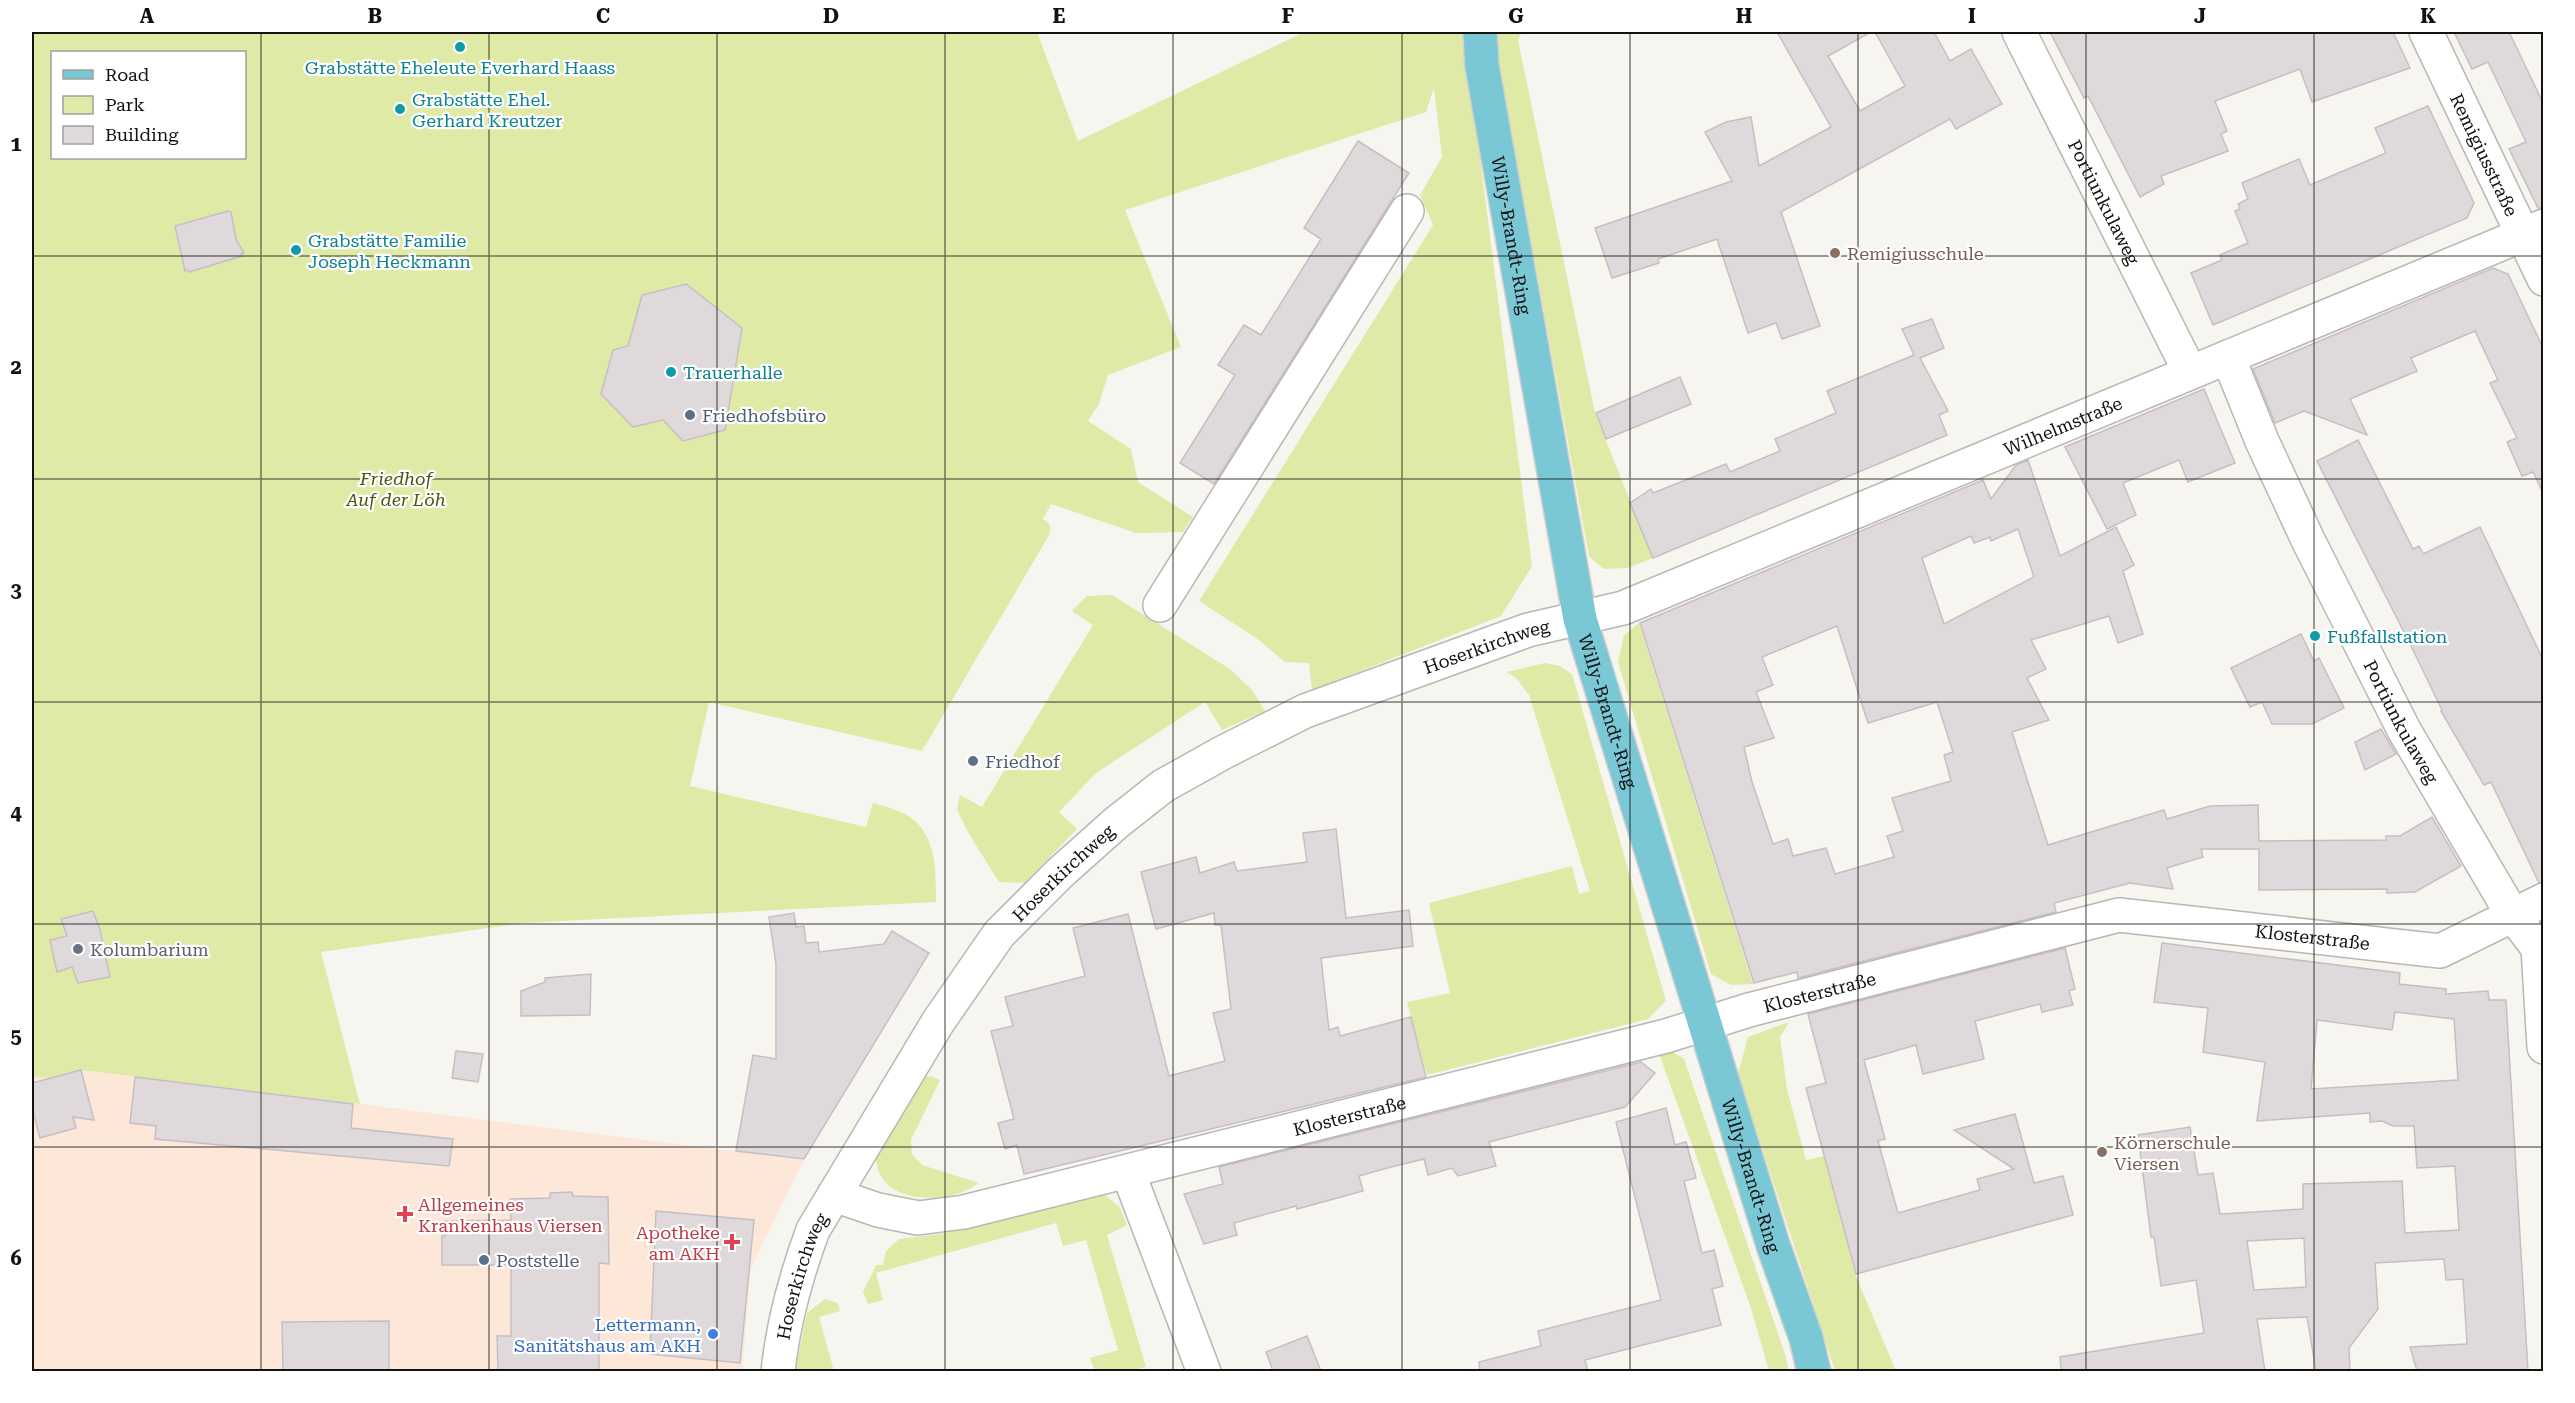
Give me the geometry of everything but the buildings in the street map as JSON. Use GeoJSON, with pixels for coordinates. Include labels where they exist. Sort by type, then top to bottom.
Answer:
{"type":"FeatureCollection","features":[{"type":"Feature","properties":{"kind":"main road","name":"Willy-Brandt-Ring"},"geometry":{"type":"LineString","coordinates":[[1480,32],[1482,66],[1580,619],[1773,1245],[1806,1338],[1814,1371]]}},
{"type":"Feature","properties":{"kind":"street","name":"Portiunkulaweg"},"geometry":{"type":"LineString","coordinates":[[2019,32],[2190,372]]}},
{"type":"Feature","properties":{"kind":"street","name":"Remigiusstraße"},"geometry":{"type":"LineString","coordinates":[[2426,32],[2534,230],[2544,279]]}},
{"type":"Feature","properties":{"kind":"street"},"geometry":{"type":"LineString","coordinates":[[1160,605],[1407,211]]}},
{"type":"Feature","properties":{"kind":"street","name":"Wilhelmstraße"},"geometry":{"type":"LineString","coordinates":[[1580,619],[1623,608],[2534,230]]}},
{"type":"Feature","properties":{"kind":"street","name":"Portiunkulaweg"},"geometry":{"type":"LineString","coordinates":[[2228,357],[2262,441],[2303,530],[2404,730],[2512,914],[2541,951]]}},
{"type":"Feature","properties":{"kind":"street","name":"Hoserkirchweg"},"geometry":{"type":"LineString","coordinates":[[778,1371],[782,1334],[801,1262],[813,1230],[938,1022],[999,934],[1060,873],[1116,823],[1154,794],[1222,753],[1305,711],[1528,630],[1580,619]]}},
{"type":"Feature","properties":{"kind":"street","name":"Klosterstraße"},"geometry":{"type":"LineString","coordinates":[[834,1195],[878,1210],[918,1218],[964,1212],[1666,1036],[1749,1010],[2120,915],[2440,951],[2544,900]]}},
{"type":"Feature","properties":{"kind":"street"},"geometry":{"type":"LineString","coordinates":[[2541,951],[2544,1047]]}},
{"type":"Feature","properties":{"kind":"street"},"geometry":{"type":"LineString","coordinates":[[1128,1172],[1204,1371]]}},
{"type":"Feature","properties":{"kind":"shaded area","name":"Allgemeines Krankenhaus Viersen"},"geometry":{"type":"Polygon","coordinates":[[[81,1070],[804,1160],[751,1268],[742,1371],[32,1372],[32,1077],[50,1078],[81,1070]]]}},
{"type":"Feature","properties":{"kind":"green space","name":"Friedhof Auf der Löh"},"geometry":{"type":"Polygon","coordinates":[[[32,32],[1037,32],[1078,141],[1304,32],[1464,32],[1532,566],[1501,616],[1312,690],[1309,663],[1285,662],[1259,640],[1199,601],[1433,225],[1420,195],[1442,157],[1434,88],[1426,112],[1125,210],[1181,347],[1108,375],[1099,404],[1088,421],[1131,449],[1138,482],[1193,517],[1183,532],[1136,533],[1051,504],[1043,519],[1050,526],[1048,537],[922,751],[709,702],[690,786],[866,827],[873,803],[905,814],[916,821],[929,841],[935,865],[936,902],[522,923],[321,952],[360,1104],[81,1070],[50,1078],[32,1077],[32,32]]]}},
{"type":"Feature","properties":{"kind":"green space"},"geometry":{"type":"Polygon","coordinates":[[[1496,32],[1522,32],[1518,40],[1595,413],[1653,558],[1628,568],[1604,569],[1589,556],[1499,68],[1496,32]]]}},
{"type":"Feature","properties":{"kind":"green space"},"geometry":{"type":"Polygon","coordinates":[[[1112,595],[1230,669],[1252,690],[1265,711],[1222,730],[1205,702],[1096,773],[1059,812],[1077,829],[1025,883],[999,882],[957,810],[960,795],[982,807],[1093,625],[1072,611],[1087,596],[1112,595]]]}},
{"type":"Feature","properties":{"kind":"green space"},"geometry":{"type":"Polygon","coordinates":[[[1639,623],[1753,984],[1731,985],[1711,974],[1618,662],[1624,635],[1639,623]]]}},
{"type":"Feature","properties":{"kind":"green space"},"geometry":{"type":"Polygon","coordinates":[[[1545,663],[1560,666],[1572,674],[1666,1001],[1648,1019],[1427,1075],[1407,1002],[1450,993],[1429,903],[1572,866],[1579,894],[1590,891],[1529,695],[1516,678],[1506,672],[1545,663]]]}},
{"type":"Feature","properties":{"kind":"green space"},"geometry":{"type":"Polygon","coordinates":[[[1789,1022],[1780,1037],[1787,1089],[1806,1160],[1824,1156],[1855,1274],[1896,1371],[1835,1371],[1738,1074],[1748,1037],[1789,1022]]]}},
{"type":"Feature","properties":{"kind":"green space"},"geometry":{"type":"Polygon","coordinates":[[[1658,1051],[1673,1052],[1684,1059],[1789,1371],[1769,1371],[1750,1305],[1658,1051]]]}},
{"type":"Feature","properties":{"kind":"green space"},"geometry":{"type":"Polygon","coordinates":[[[931,1076],[940,1080],[911,1140],[912,1154],[922,1165],[979,1183],[950,1196],[915,1197],[887,1184],[879,1172],[876,1155],[920,1078],[931,1076]]]}},
{"type":"Feature","properties":{"kind":"green space"},"geometry":{"type":"Polygon","coordinates":[[[1103,1193],[1120,1208],[1127,1225],[1107,1235],[1146,1367],[1127,1371],[1095,1371],[1090,1358],[1118,1350],[1086,1240],[1063,1246],[1056,1223],[876,1273],[883,1300],[868,1304],[863,1292],[876,1265],[883,1265],[886,1251],[899,1239],[941,1234],[1103,1193]]]}},
{"type":"Feature","properties":{"kind":"green space"},"geometry":{"type":"Polygon","coordinates":[[[825,1299],[838,1303],[840,1311],[819,1317],[834,1371],[795,1371],[807,1313],[825,1299]]]}},
{"type":"Feature","properties":{"kind":"place","name":"Grabstätte Eheleute Everhard Haass"},"geometry":{"type":"Point","coordinates":[460,47]}},
{"type":"Feature","properties":{"kind":"place","name":"Grabstätte Ehel. Gerhard Kreutzer"},"geometry":{"type":"Point","coordinates":[400,109]}},
{"type":"Feature","properties":{"kind":"place","name":"Grabstätte Familie Joseph Heckmann"},"geometry":{"type":"Point","coordinates":[296,250]}},
{"type":"Feature","properties":{"kind":"place","name":"Remigiusschule"},"geometry":{"type":"Point","coordinates":[1835,253]}},
{"type":"Feature","properties":{"kind":"place","name":"Trauerhalle"},"geometry":{"type":"Point","coordinates":[671,372]}},
{"type":"Feature","properties":{"kind":"place","name":"Friedhofsbüro"},"geometry":{"type":"Point","coordinates":[690,415]}},
{"type":"Feature","properties":{"kind":"place","name":"Fußfallstation"},"geometry":{"type":"Point","coordinates":[2315,636]}},
{"type":"Feature","properties":{"kind":"place","name":"Friedhof"},"geometry":{"type":"Point","coordinates":[973,761]}},
{"type":"Feature","properties":{"kind":"place","name":"Kolumbarium"},"geometry":{"type":"Point","coordinates":[78,949]}},
{"type":"Feature","properties":{"kind":"place","name":"Körnerschule Viersen"},"geometry":{"type":"Point","coordinates":[2102,1152]}},
{"type":"Feature","properties":{"kind":"place","name":"Allgemeines Krankenhaus Viersen"},"geometry":{"type":"Point","coordinates":[405,1214]}},
{"type":"Feature","properties":{"kind":"place","name":"Apotheke am AKH"},"geometry":{"type":"Point","coordinates":[732,1242]}},
{"type":"Feature","properties":{"kind":"place","name":"Poststelle"},"geometry":{"type":"Point","coordinates":[484,1260]}},
{"type":"Feature","properties":{"kind":"place","name":"Lettermann, Sanitätshaus am AKH"},"geometry":{"type":"Point","coordinates":[713,1334]}}]}
